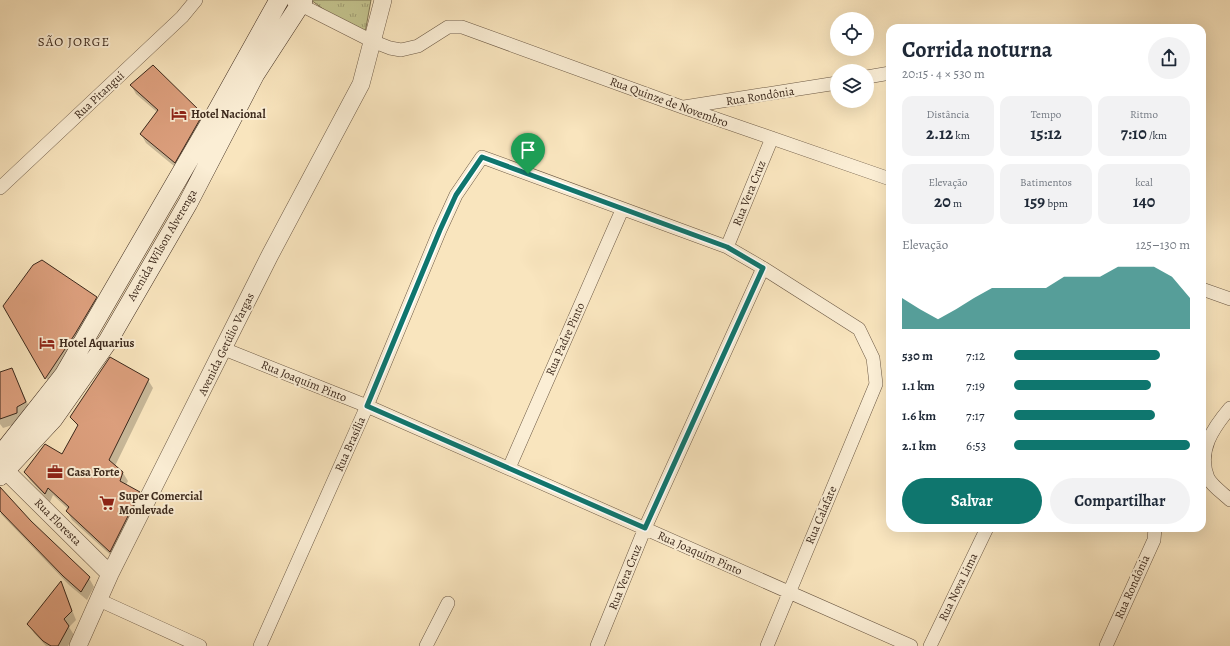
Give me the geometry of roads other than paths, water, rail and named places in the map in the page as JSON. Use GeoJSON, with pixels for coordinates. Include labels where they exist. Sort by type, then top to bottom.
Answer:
{"type":"FeatureCollection","features":[{"type":"Feature","properties":{"kind":"main road","name":"Avenida Wilson Alverenga"},"geometry":{"type":"LineString","coordinates":[[1,469],[64,375],[216,113],[279,0]]}},
{"type":"Feature","properties":{"kind":"main road","name":"Avenida Wilson Alverenga"},"geometry":{"type":"LineString","coordinates":[[1,469],[54,419],[108,341],[188,203],[255,74],[299,2]]}},
{"type":"Feature","properties":{"kind":"street","name":"Rua Pitangui"},"geometry":{"type":"LineString","coordinates":[[0,188],[182,17],[196,0]]}},
{"type":"Feature","properties":{"kind":"street","name":"Avenida Getúlio Vargas"},"geometry":{"type":"LineString","coordinates":[[78,646],[110,574],[224,349],[270,254],[361,84],[383,0]]}},
{"type":"Feature","properties":{"kind":"street"},"geometry":{"type":"LineString","coordinates":[[299,2],[372,41]]}},
{"type":"Feature","properties":{"kind":"street","name":"Rua Quinze de Novembro"},"geometry":{"type":"LineString","coordinates":[[372,41],[390,48],[401,50],[418,46],[448,27],[462,27],[682,107],[886,178]]}},
{"type":"Feature","properties":{"kind":"street"},"geometry":{"type":"LineString","coordinates":[[874,76],[886,74]]}},
{"type":"Feature","properties":{"kind":"street","name":"Rua Rondônia"},"geometry":{"type":"LineString","coordinates":[[682,107],[830,84]]}},
{"type":"Feature","properties":{"kind":"street","name":"Rua Vera Cruz"},"geometry":{"type":"LineString","coordinates":[[727,247],[772,138]]}},
{"type":"Feature","properties":{"kind":"street","name":"Rua Brasília"},"geometry":{"type":"LineString","coordinates":[[260,646],[367,406],[446,216],[456,195],[482,157],[622,210]]}},
{"type":"Feature","properties":{"kind":"street"},"geometry":{"type":"LineString","coordinates":[[622,210],[727,247],[763,268]]}},
{"type":"Feature","properties":{"kind":"street","name":"Rua Padre Pinto"},"geometry":{"type":"LineString","coordinates":[[509,468],[622,210]]}},
{"type":"Feature","properties":{"kind":"street","name":"Rua Vera Cruz"},"geometry":{"type":"LineString","coordinates":[[597,646],[645,528],[763,268]]}},
{"type":"Feature","properties":{"kind":"street","name":"Rua Calafate"},"geometry":{"type":"LineString","coordinates":[[763,268],[859,329],[873,358],[876,384],[767,646]]}},
{"type":"Feature","properties":{"kind":"street"},"geometry":{"type":"LineString","coordinates":[[1206,290],[1230,299]]}},
{"type":"Feature","properties":{"kind":"street","name":"Rua Joaquim Pinto"},"geometry":{"type":"LineString","coordinates":[[224,349],[367,406],[911,646]]}},
{"type":"Feature","properties":{"kind":"street"},"geometry":{"type":"LineString","coordinates":[[1206,447],[1207,440],[1230,408]]}},
{"type":"Feature","properties":{"kind":"street"},"geometry":{"type":"LineString","coordinates":[[1206,468],[1209,479],[1230,500]]}},
{"type":"Feature","properties":{"kind":"street","name":"Rua Floresta"},"geometry":{"type":"LineString","coordinates":[[1,469],[110,574]]}},
{"type":"Feature","properties":{"kind":"street","name":"Rua Nova Lima"},"geometry":{"type":"LineString","coordinates":[[930,646],[985,532]]}},
{"type":"Feature","properties":{"kind":"street","name":"Rua Rondônia"},"geometry":{"type":"LineString","coordinates":[[1106,646],[1154,540],[1155,532]]}},
{"type":"Feature","properties":{"kind":"street"},"geometry":{"type":"LineString","coordinates":[[99,600],[200,646]]}},
{"type":"Feature","properties":{"kind":"street"},"geometry":{"type":"LineString","coordinates":[[426,646],[448,603]]}},
{"type":"Feature","properties":{"kind":"place","name":"Hotel Nacional"},"geometry":{"type":"Point","coordinates":[179,114]}},
{"type":"Feature","properties":{"kind":"place","name":"Hotel Aquarius"},"geometry":{"type":"Point","coordinates":[47,343]}},
{"type":"Feature","properties":{"kind":"place","name":"Casa Forte"},"geometry":{"type":"Point","coordinates":[55,472]}},
{"type":"Feature","properties":{"kind":"place","name":"Super Comercial Monlevade"},"geometry":{"type":"Point","coordinates":[107,503]}},
{"type":"Feature","properties":{"kind":"district","name":"SÃO JORGE"},"geometry":{"type":"Point","coordinates":[74,41]}}]}
